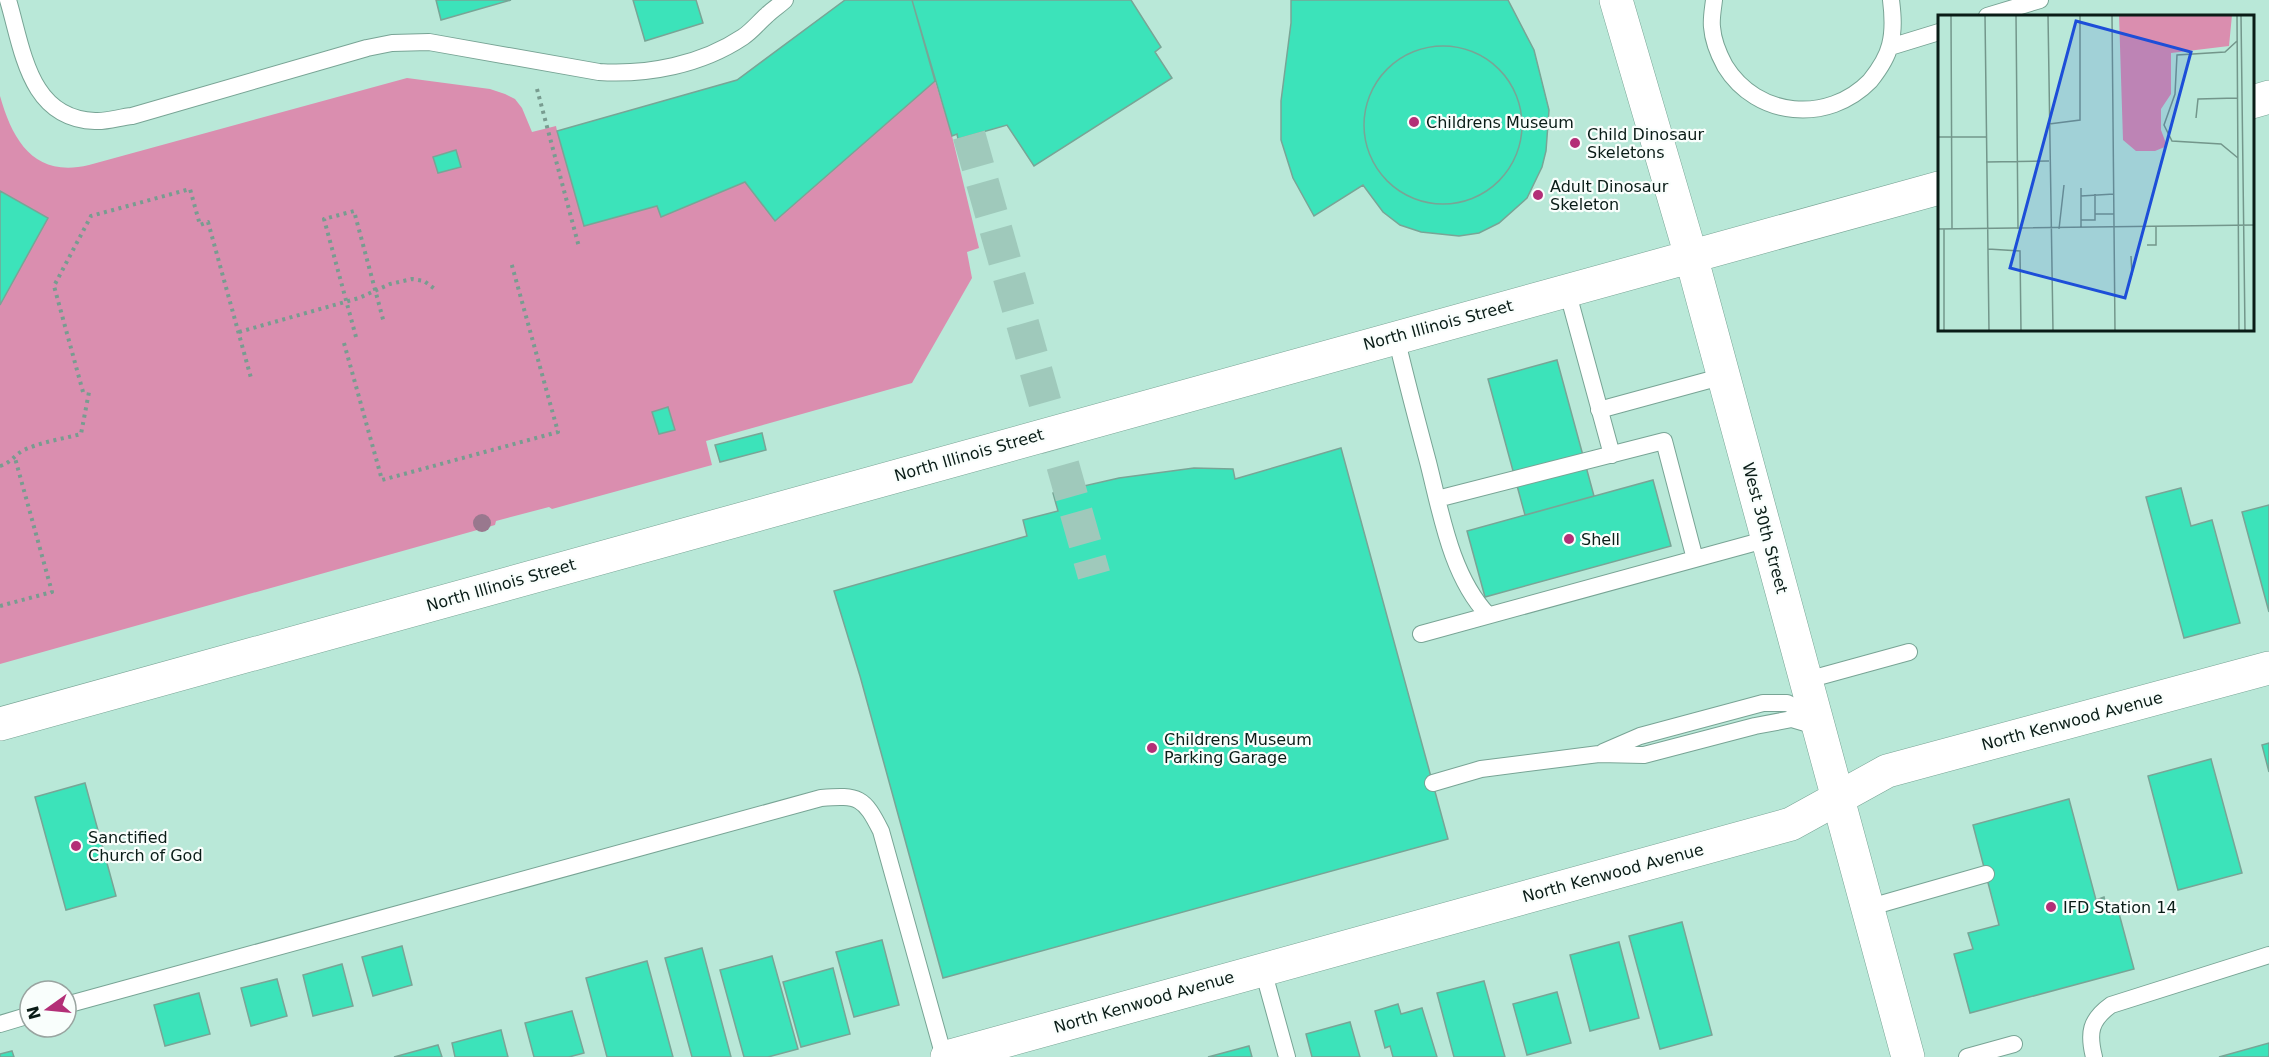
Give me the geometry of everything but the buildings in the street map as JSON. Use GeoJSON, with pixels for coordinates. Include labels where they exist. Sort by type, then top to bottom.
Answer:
{"type":"FeatureCollection","features":[{"type":"Feature","properties":{"kind":"main road","name":"West 30th Street"},"geometry":{"type":"LineString","coordinates":[[1617,0],[1691,256],[1908,1057]]}},
{"type":"Feature","properties":{"kind":"main road"},"geometry":{"type":"LineString","coordinates":[[2254,102],[2269,97]]}},
{"type":"Feature","properties":{"kind":"main road","name":"North Illinois Street"},"geometry":{"type":"LineString","coordinates":[[0,724],[1938,188]]}},
{"type":"Feature","properties":{"kind":"main road","name":"North Kenwood Avenue"},"geometry":{"type":"LineString","coordinates":[[946,1057],[1791,824],[1887,771],[2269,668]]}},
{"type":"Feature","properties":{"kind":"lane"},"geometry":{"type":"LineString","coordinates":[[8,0],[30,76],[43,97],[57,111],[73,118],[96,122],[132,116],[367,48],[392,43],[429,42],[599,72],[656,70],[707,55],[725,47],[744,36],[786,0]]}},
{"type":"Feature","properties":{"kind":"lane"},"geometry":{"type":"LineString","coordinates":[[1714,0],[1712,28],[1719,55],[1733,78],[1754,97],[1780,108],[1807,111],[1834,105],[1858,92],[1878,72],[1890,47],[1894,21],[1891,0]]}},
{"type":"Feature","properties":{"kind":"lane"},"geometry":{"type":"LineString","coordinates":[[1991,15],[2040,0]]}},
{"type":"Feature","properties":{"kind":"lane"},"geometry":{"type":"LineString","coordinates":[[1890,47],[1938,32]]}},
{"type":"Feature","properties":{"kind":"lane"},"geometry":{"type":"LineString","coordinates":[[1567,290],[1612,455]]}},
{"type":"Feature","properties":{"kind":"lane"},"geometry":{"type":"LineString","coordinates":[[1396,337],[1437,499],[1461,571],[1476,602],[1488,615]]}},
{"type":"Feature","properties":{"kind":"lane"},"geometry":{"type":"LineString","coordinates":[[1599,410],[1724,376]]}},
{"type":"Feature","properties":{"kind":"lane"},"geometry":{"type":"LineString","coordinates":[[1437,499],[1664,441],[1695,559]]}},
{"type":"Feature","properties":{"kind":"lane"},"geometry":{"type":"LineString","coordinates":[[1421,634],[1768,539]]}},
{"type":"Feature","properties":{"kind":"lane"},"geometry":{"type":"LineString","coordinates":[[1807,680],[1908,652]]}},
{"type":"Feature","properties":{"kind":"lane"},"geometry":{"type":"LineString","coordinates":[[1433,783],[1481,769],[1599,754],[1644,755],[1755,726],[1792,719],[1819,727]]}},
{"type":"Feature","properties":{"kind":"lane"},"geometry":{"type":"LineString","coordinates":[[78,1002],[821,798],[841,796],[857,799],[870,807],[881,831],[946,1057]]}},
{"type":"Feature","properties":{"kind":"lane"},"geometry":{"type":"LineString","coordinates":[[1867,908],[1986,874]]}},
{"type":"Feature","properties":{"kind":"lane"},"geometry":{"type":"LineString","coordinates":[[2094,1057],[2090,1032],[2101,1012],[2111,1005],[2269,955]]}},
{"type":"Feature","properties":{"kind":"lane"},"geometry":{"type":"LineString","coordinates":[[1263,970],[1287,1057]]}},
{"type":"Feature","properties":{"kind":"lane"},"geometry":{"type":"LineString","coordinates":[[0,1023],[18,1018]]}},
{"type":"Feature","properties":{"kind":"lane"},"geometry":{"type":"LineString","coordinates":[[1967,1057],[2014,1044]]}},
{"type":"Feature","properties":{"kind":"path"},"geometry":{"type":"LineString","coordinates":[[528,59],[579,247]]}},
{"type":"Feature","properties":{"kind":"path"},"geometry":{"type":"LineString","coordinates":[[83,392],[54,286],[92,216],[190,189],[200,225],[208,222],[251,378]]}},
{"type":"Feature","properties":{"kind":"path"},"geometry":{"type":"LineString","coordinates":[[356,338],[324,219],[354,211],[384,323]]}},
{"type":"Feature","properties":{"kind":"path"},"geometry":{"type":"LineString","coordinates":[[344,343],[382,480],[558,432],[511,262]]}},
{"type":"Feature","properties":{"kind":"path"},"geometry":{"type":"LineString","coordinates":[[238,332],[347,302],[412,279],[424,281],[436,290]]}},
{"type":"Feature","properties":{"kind":"path"},"geometry":{"type":"LineString","coordinates":[[0,466],[12,462],[18,454],[27,449],[81,434],[89,392]]}},
{"type":"Feature","properties":{"kind":"path"},"geometry":{"type":"LineString","coordinates":[[0,606],[52,592],[15,458]]}},
{"type":"Feature","properties":{"kind":"shaded area"},"geometry":{"type":"Polygon","coordinates":[[[845,0],[871,0],[914,60],[935,81],[952,136],[979,248],[967,252],[972,278],[912,383],[706,441],[712,465],[552,509],[549,507],[496,521],[495,525],[0,664],[0,96],[12,128],[29,153],[54,166],[70,168],[89,165],[407,78],[490,89],[505,94],[515,99],[522,108],[532,132],[556,126],[557,131],[737,80],[845,0]]]}},
{"type":"Feature","properties":{"kind":"tunnel"},"geometry":{"type":"LineString","coordinates":[[969,135],[1094,575]]}},
{"type":"Feature","properties":{"kind":"place","name":"Childrens Museum"},"geometry":{"type":"Point","coordinates":[1414,122]}},
{"type":"Feature","properties":{"kind":"place","name":"Child Dinosaur Skeletons"},"geometry":{"type":"Point","coordinates":[1575,143]}},
{"type":"Feature","properties":{"kind":"place","name":"Adult Dinosaur Skeleton"},"geometry":{"type":"Point","coordinates":[1538,195]}},
{"type":"Feature","properties":{"kind":"place","name":"Shell"},"geometry":{"type":"Point","coordinates":[1569,539]}},
{"type":"Feature","properties":{"kind":"place","name":"Childrens Museum Parking Garage"},"geometry":{"type":"Point","coordinates":[1152,748]}},
{"type":"Feature","properties":{"kind":"place","name":"Sanctified Church of God"},"geometry":{"type":"Point","coordinates":[76,846]}},
{"type":"Feature","properties":{"kind":"place","name":"IFD Station 14"},"geometry":{"type":"Point","coordinates":[2051,907]}}]}
